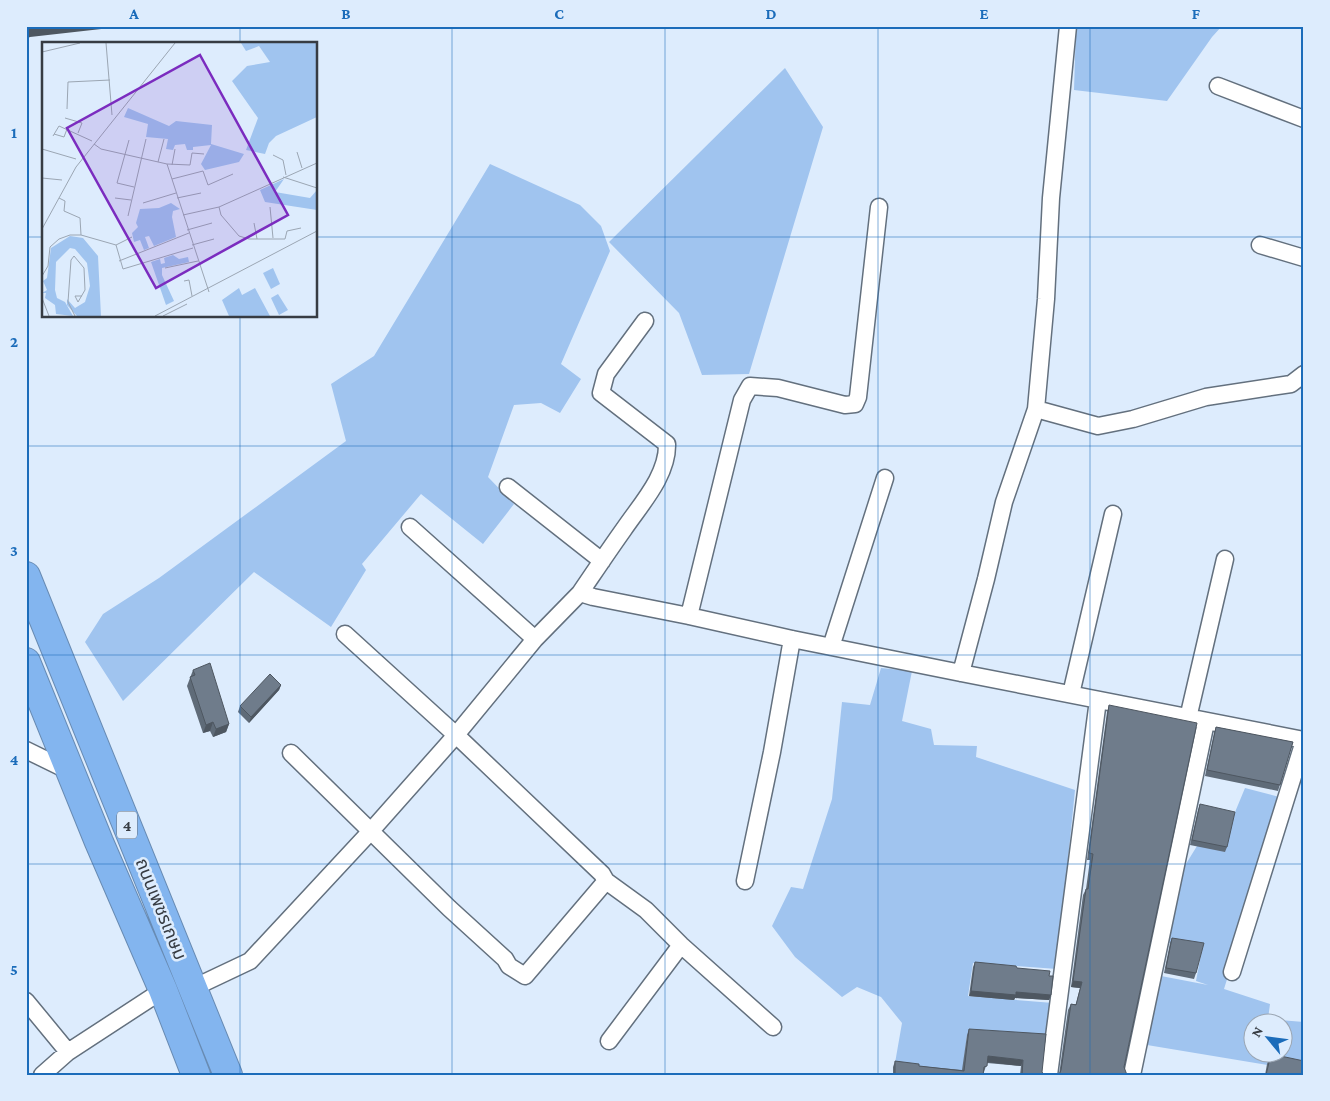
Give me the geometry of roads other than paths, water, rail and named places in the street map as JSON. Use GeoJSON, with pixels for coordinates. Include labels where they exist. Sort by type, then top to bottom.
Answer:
{"type":"FeatureCollection","features":[{"type":"Feature","properties":{"kind":"highway","name":"ถนนเพชรเกษม"},"geometry":{"type":"LineString","coordinates":[[26,576],[228,1075]]}},
{"type":"Feature","properties":{"kind":"highway","name":"ถนนเพชรเกษม"},"geometry":{"type":"LineString","coordinates":[[26,662],[163,990],[196,1075]]}},
{"type":"Feature","properties":{"kind":"street"},"geometry":{"type":"LineString","coordinates":[[961,673],[1004,502],[1036,409],[1046,299],[1051,198],[1068,26]]}},
{"type":"Feature","properties":{"kind":"street"},"geometry":{"type":"LineString","coordinates":[[1218,86],[1304,119]]}},
{"type":"Feature","properties":{"kind":"street"},"geometry":{"type":"LineString","coordinates":[[689,616],[742,400],[750,386],[778,388],[845,405],[855,404],[858,397],[879,207]]}},
{"type":"Feature","properties":{"kind":"street"},"geometry":{"type":"LineString","coordinates":[[1260,245],[1304,258]]}},
{"type":"Feature","properties":{"kind":"street"},"geometry":{"type":"LineString","coordinates":[[193,988],[250,961],[370,832],[456,735],[535,640],[580,593],[602,561],[656,481],[668,452],[667,444],[601,393],[606,374],[645,321]]}},
{"type":"Feature","properties":{"kind":"street"},"geometry":{"type":"LineString","coordinates":[[1036,409],[1098,426],[1133,419],[1206,397],[1291,384],[1304,374]]}},
{"type":"Feature","properties":{"kind":"street"},"geometry":{"type":"LineString","coordinates":[[831,647],[885,478]]}},
{"type":"Feature","properties":{"kind":"street"},"geometry":{"type":"LineString","coordinates":[[508,487],[602,561]]}},
{"type":"Feature","properties":{"kind":"street"},"geometry":{"type":"LineString","coordinates":[[1071,694],[1113,514]]}},
{"type":"Feature","properties":{"kind":"street"},"geometry":{"type":"LineString","coordinates":[[410,527],[535,640]]}},
{"type":"Feature","properties":{"kind":"street"},"geometry":{"type":"LineString","coordinates":[[1188,718],[1225,559]]}},
{"type":"Feature","properties":{"kind":"street"},"geometry":{"type":"LineString","coordinates":[[580,593],[831,647],[1304,740],[1232,972]]}},
{"type":"Feature","properties":{"kind":"street"},"geometry":{"type":"LineString","coordinates":[[345,634],[456,735],[602,874],[606,881],[646,910],[681,945],[773,1027]]}},
{"type":"Feature","properties":{"kind":"street"},"geometry":{"type":"LineString","coordinates":[[745,881],[772,752],[792,639]]}},
{"type":"Feature","properties":{"kind":"street"},"geometry":{"type":"LineString","coordinates":[[1049,1075],[1098,700]]}},
{"type":"Feature","properties":{"kind":"street"},"geometry":{"type":"LineString","coordinates":[[1132,1075],[1206,722]]}},
{"type":"Feature","properties":{"kind":"street"},"geometry":{"type":"LineString","coordinates":[[26,750],[73,774]]}},
{"type":"Feature","properties":{"kind":"street"},"geometry":{"type":"LineString","coordinates":[[291,753],[370,832],[505,959],[509,966],[525,976],[606,881]]}},
{"type":"Feature","properties":{"kind":"street"},"geometry":{"type":"LineString","coordinates":[[609,1041],[681,945]]}},
{"type":"Feature","properties":{"kind":"street"},"geometry":{"type":"LineString","coordinates":[[42,1075],[68,1052],[163,990]]}},
{"type":"Feature","properties":{"kind":"street"},"geometry":{"type":"LineString","coordinates":[[26,1001],[68,1052]]}}]}
